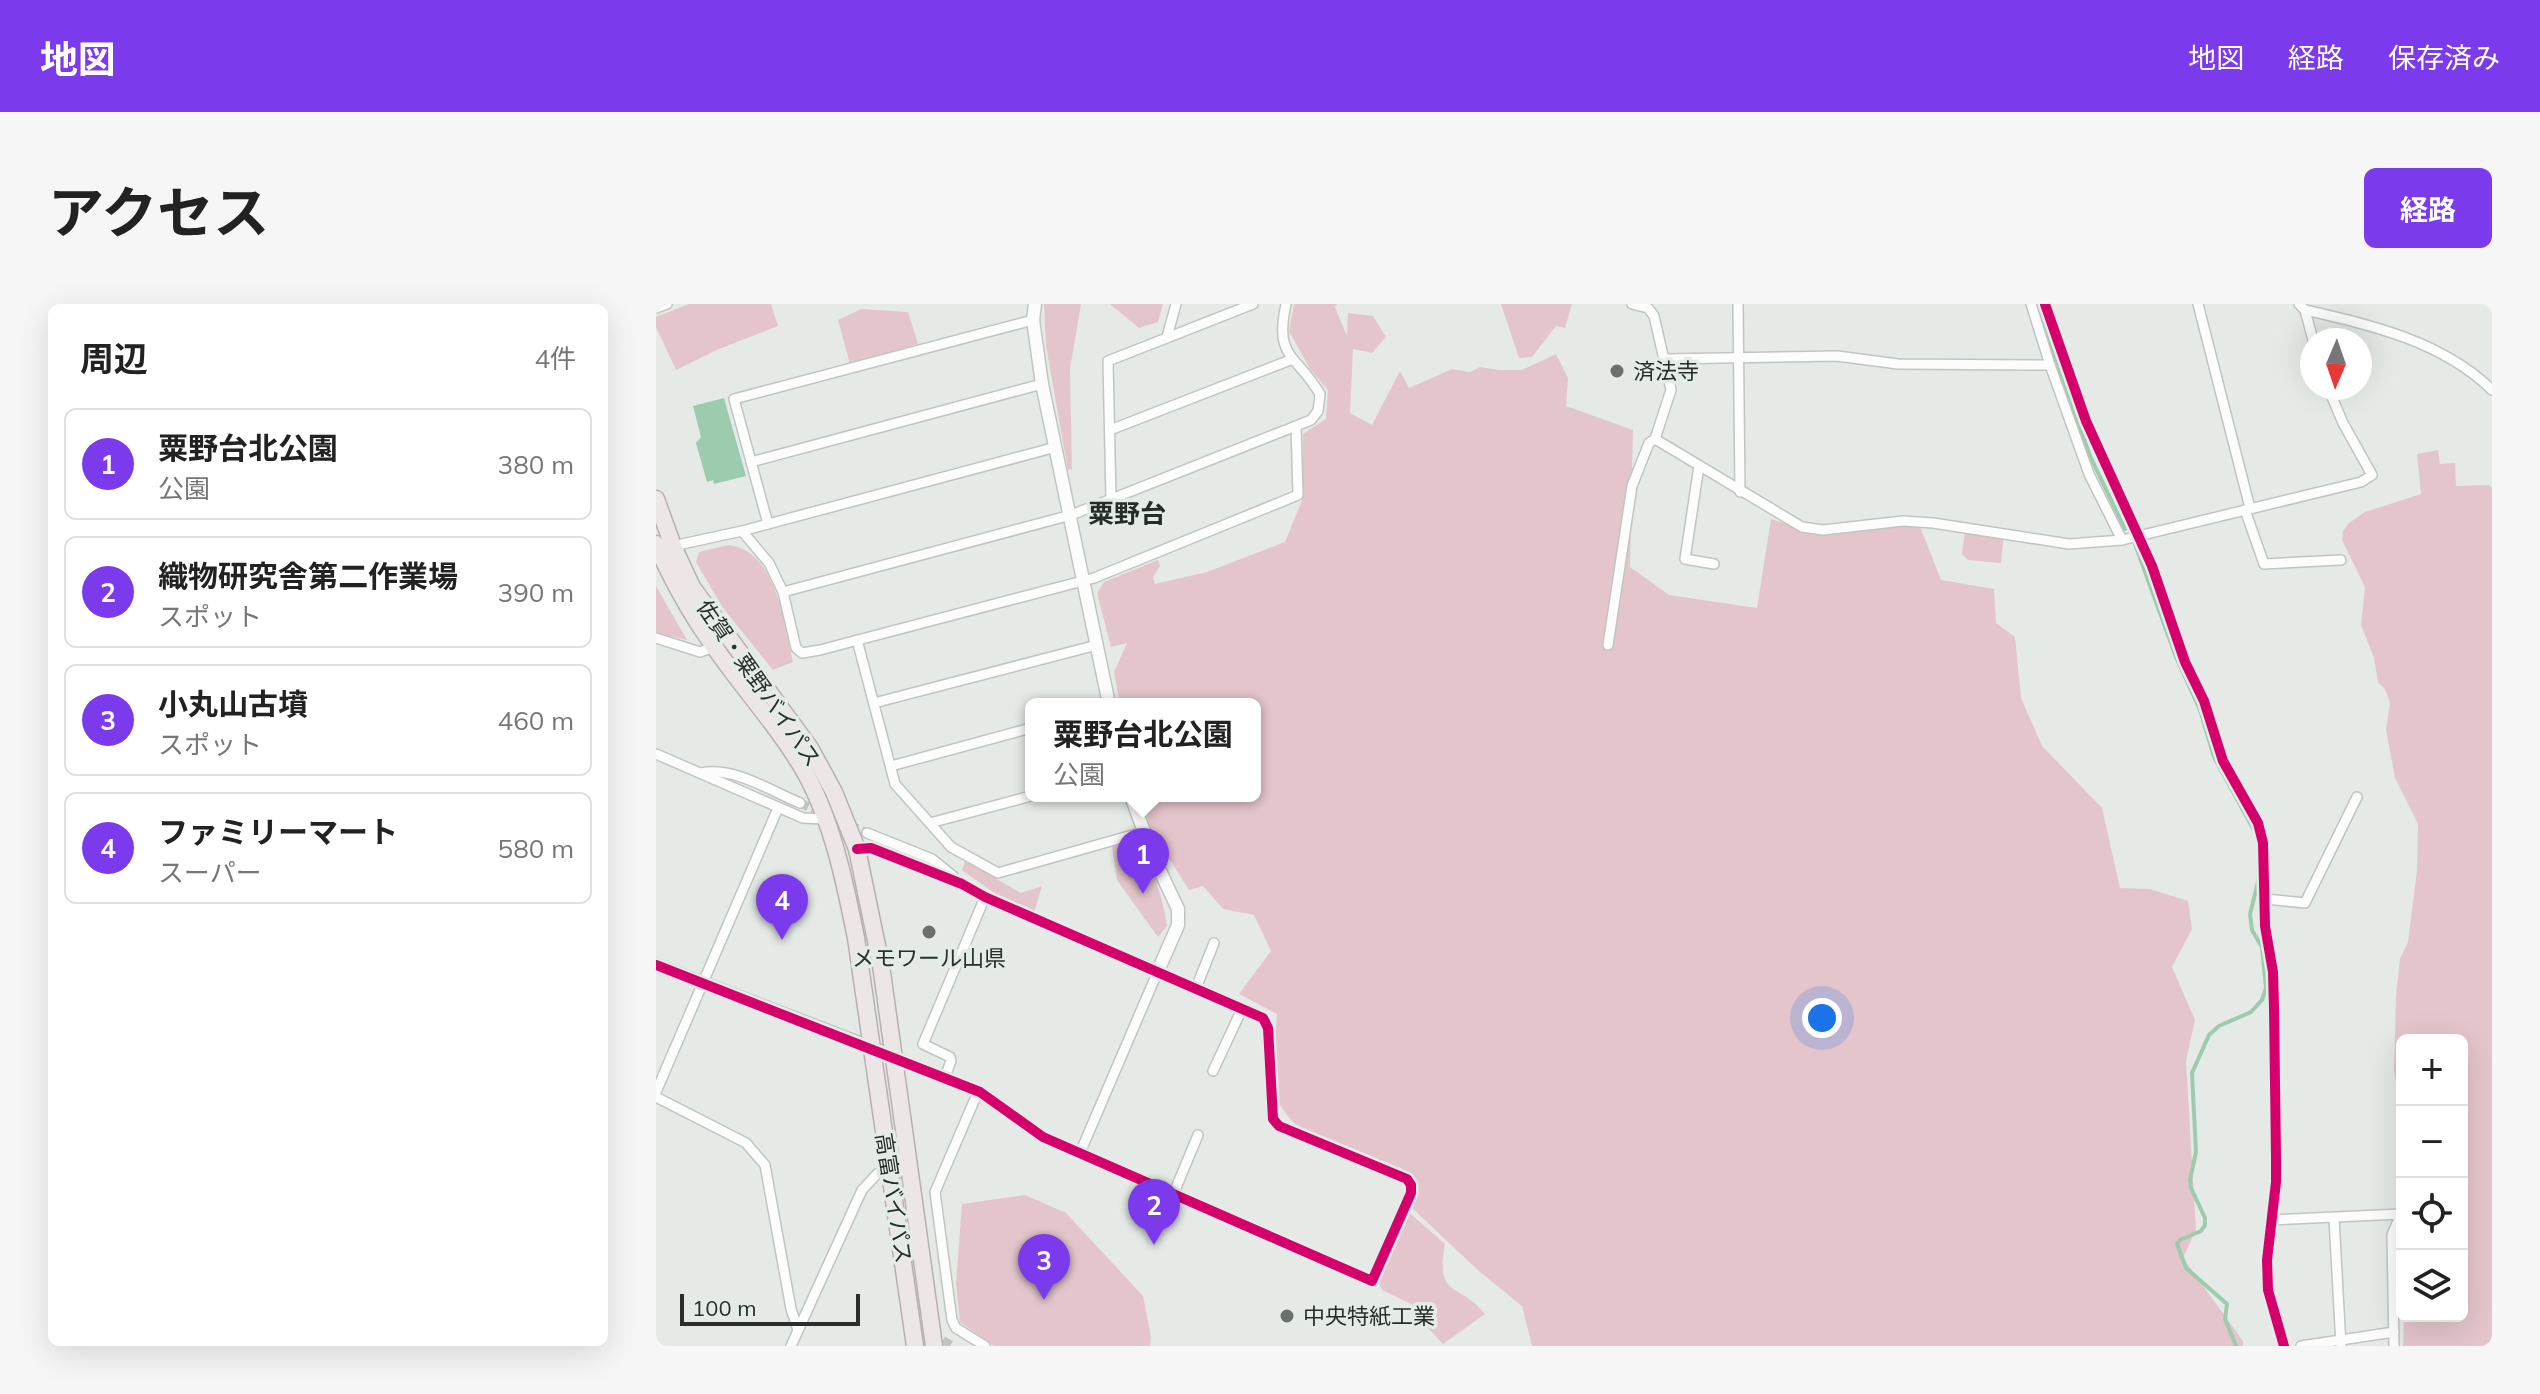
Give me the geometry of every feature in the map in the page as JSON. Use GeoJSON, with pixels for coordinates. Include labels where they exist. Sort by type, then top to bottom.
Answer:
{"type":"FeatureCollection","features":[{"type":"Feature","properties":{"kind":"highway","name":"佐賀・粟野バイパス"},"geometry":{"type":"LineString","coordinates":[[656,499],[664,545],[687,608],[799,763],[825,819],[844,879],[873,1049]]}},
{"type":"Feature","properties":{"kind":"highway","name":"佐賀・粟野バイパス"},"geometry":{"type":"LineString","coordinates":[[664,545],[810,748],[834,792],[857,849],[879,951],[893,1056]]}},
{"type":"Feature","properties":{"kind":"highway","name":"高富バイパス"},"geometry":{"type":"LineString","coordinates":[[873,1049],[915,1346]]}},
{"type":"Feature","properties":{"kind":"highway","name":"高富バイパス"},"geometry":{"type":"LineString","coordinates":[[893,1056],[941,1342]]}},
{"type":"Feature","properties":{"kind":"street"},"geometry":{"type":"LineString","coordinates":[[1035,304],[1033,320],[1042,384],[1108,698]]}},
{"type":"Feature","properties":{"kind":"street"},"geometry":{"type":"LineString","coordinates":[[1167,337],[1176,304]]}},
{"type":"Feature","properties":{"kind":"street"},"geometry":{"type":"LineString","coordinates":[[1111,500],[1108,361],[1253,304]]}},
{"type":"Feature","properties":{"kind":"street"},"geometry":{"type":"LineString","coordinates":[[783,592],[1071,515],[1311,420],[1318,411],[1320,394],[1283,346],[1281,328],[1286,304]]}},
{"type":"Feature","properties":{"kind":"street"},"geometry":{"type":"LineString","coordinates":[[1608,645],[1632,486],[1649,443],[1655,439],[1671,390],[1654,316],[1648,308],[1632,304]]}},
{"type":"Feature","properties":{"kind":"street"},"geometry":{"type":"LineString","coordinates":[[1738,304],[1740,492]]}},
{"type":"Feature","properties":{"kind":"street"},"geometry":{"type":"LineString","coordinates":[[2031,304],[2089,474],[2122,540]]}},
{"type":"Feature","properties":{"kind":"street"},"geometry":{"type":"LineString","coordinates":[[2045,304],[2086,421],[2152,566],[2185,662],[2204,701],[2223,761],[2258,823],[2264,855],[2265,926],[2273,972],[2274,1008],[2276,1169],[2267,1260],[2268,1290],[2284,1346]]}},
{"type":"Feature","properties":{"kind":"street"},"geometry":{"type":"LineString","coordinates":[[2198,304],[2247,509],[2264,564],[2341,560]]}},
{"type":"Feature","properties":{"kind":"street"},"geometry":{"type":"LineString","coordinates":[[2302,307],[2309,328]]}},
{"type":"Feature","properties":{"kind":"street"},"geometry":{"type":"LineString","coordinates":[[2302,307],[2411,338],[2474,372],[2492,390]]}},
{"type":"Feature","properties":{"kind":"street"},"geometry":{"type":"LineString","coordinates":[[768,524],[734,399],[1033,320]]}},
{"type":"Feature","properties":{"kind":"street"},"geometry":{"type":"LineString","coordinates":[[1665,359],[1837,356],[1898,364],[2050,365]]}},
{"type":"Feature","properties":{"kind":"street"},"geometry":{"type":"LineString","coordinates":[[1110,430],[1293,359]]}},
{"type":"Feature","properties":{"kind":"street"},"geometry":{"type":"LineString","coordinates":[[751,462],[1042,384]]}},
{"type":"Feature","properties":{"kind":"street"},"geometry":{"type":"LineString","coordinates":[[1655,439],[1802,527],[1823,530],[1903,521],[2069,544],[2122,540],[2361,482],[2372,475],[2333,400]]}},
{"type":"Feature","properties":{"kind":"street"},"geometry":{"type":"LineString","coordinates":[[742,531],[769,563],[783,592],[796,648],[802,653],[1085,580],[1298,495],[1296,426]]}},
{"type":"Feature","properties":{"kind":"street"},"geometry":{"type":"LineString","coordinates":[[664,545],[742,531],[1056,447]]}},
{"type":"Feature","properties":{"kind":"street"},"geometry":{"type":"LineString","coordinates":[[1699,466],[1685,559],[1714,564]]}},
{"type":"Feature","properties":{"kind":"street"},"geometry":{"type":"LineString","coordinates":[[656,638],[700,652],[714,647]]}},
{"type":"Feature","properties":{"kind":"street"},"geometry":{"type":"LineString","coordinates":[[857,640],[895,784],[951,847],[998,873],[1143,832]]}},
{"type":"Feature","properties":{"kind":"street"},"geometry":{"type":"LineString","coordinates":[[874,703],[1097,645]]}},
{"type":"Feature","properties":{"kind":"street"},"geometry":{"type":"LineString","coordinates":[[891,766],[1025,730]]}},
{"type":"Feature","properties":{"kind":"street"},"geometry":{"type":"LineString","coordinates":[[656,754],[803,818],[825,819]]}},
{"type":"Feature","properties":{"kind":"street"},"geometry":{"type":"LineString","coordinates":[[701,773],[713,770],[731,775],[800,803]]}},
{"type":"Feature","properties":{"kind":"street"},"geometry":{"type":"LineString","coordinates":[[2265,899],[2305,903],[2357,797]]}},
{"type":"Feature","properties":{"kind":"street"},"geometry":{"type":"LineString","coordinates":[[930,823],[1025,798]]}},
{"type":"Feature","properties":{"kind":"street"},"geometry":{"type":"LineString","coordinates":[[1080,1153],[1178,925],[1178,909],[1143,832],[1133,802]]}},
{"type":"Feature","properties":{"kind":"street"},"geometry":{"type":"LineString","coordinates":[[778,808],[656,1095],[746,1143],[765,1165],[791,1309],[798,1330]]}},
{"type":"Feature","properties":{"kind":"street"},"geometry":{"type":"LineString","coordinates":[[867,833],[932,859],[962,884]]}},
{"type":"Feature","properties":{"kind":"street"},"geometry":{"type":"LineString","coordinates":[[656,965],[980,1092],[1043,1137],[1372,1281],[1411,1193],[1411,1185],[1407,1179],[1279,1126],[1273,1119],[1268,1028],[1263,1018],[985,897],[962,884],[871,848],[857,849]]}},
{"type":"Feature","properties":{"kind":"street"},"geometry":{"type":"LineString","coordinates":[[945,1077],[950,1057],[923,1044],[985,897]]}},
{"type":"Feature","properties":{"kind":"street"},"geometry":{"type":"LineString","coordinates":[[1196,988],[1214,943]]}},
{"type":"Feature","properties":{"kind":"street"},"geometry":{"type":"LineString","coordinates":[[1213,1071],[1242,1009]]}},
{"type":"Feature","properties":{"kind":"street"},"geometry":{"type":"LineString","coordinates":[[980,1092],[935,1192],[952,1320],[956,1328],[985,1346]]}},
{"type":"Feature","properties":{"kind":"street"},"geometry":{"type":"LineString","coordinates":[[1173,1195],[1198,1135]]}},
{"type":"Feature","properties":{"kind":"street"},"geometry":{"type":"LineString","coordinates":[[791,1346],[862,1190],[877,1174],[889,1172]]}},
{"type":"Feature","properties":{"kind":"street"},"geometry":{"type":"LineString","coordinates":[[2272,1220],[2396,1213]]}},
{"type":"Feature","properties":{"kind":"street"},"geometry":{"type":"LineString","coordinates":[[2334,1218],[2341,1343]]}},
{"type":"Feature","properties":{"kind":"street"},"geometry":{"type":"LineString","coordinates":[[2394,1346],[2392,1235],[2396,1226]]}},
{"type":"Feature","properties":{"kind":"street"},"geometry":{"type":"LineString","coordinates":[[941,1342],[956,1328]]}},
{"type":"Feature","properties":{"kind":"street"},"geometry":{"type":"LineString","coordinates":[[2301,1346],[2341,1343],[2394,1332]]}},
{"type":"Feature","properties":{"kind":"shaded area"},"geometry":{"type":"Polygon","coordinates":[[[689,304],[771,304],[778,326],[676,370],[656,327],[656,317],[689,304]]]}},
{"type":"Feature","properties":{"kind":"shaded area"},"geometry":{"type":"Polygon","coordinates":[[[1044,304],[1081,304],[1070,369],[1072,469],[1068,470],[1046,346],[1044,304]]]}},
{"type":"Feature","properties":{"kind":"shaded area"},"geometry":{"type":"Polygon","coordinates":[[[1110,304],[1163,304],[1158,322],[1139,328],[1110,304]]]}},
{"type":"Feature","properties":{"kind":"shaded area"},"geometry":{"type":"Polygon","coordinates":[[[1294,304],[1337,304],[1335,307],[1347,336],[1348,313],[1373,316],[1386,337],[1372,353],[1353,349],[1350,413],[1372,425],[1400,371],[1409,388],[1452,369],[1470,372],[1480,367],[1522,370],[1556,354],[1568,378],[1566,406],[1633,430],[1630,567],[1669,595],[1757,608],[1771,519],[1811,532],[1919,524],[1941,580],[1994,589],[1996,623],[2015,637],[2021,698],[2042,746],[2102,808],[2120,888],[2150,889],[2188,901],[2192,929],[2172,967],[2195,1020],[2186,1061],[2196,1230],[2183,1258],[2243,1341],[2243,1346],[1532,1346],[1522,1306],[1480,1272],[1413,1209],[1414,1185],[1335,1152],[1300,1128],[1276,1096],[1277,1014],[1239,994],[1271,951],[1254,915],[1223,909],[1203,886],[1189,890],[1150,828],[1144,802],[1261,802],[1261,698],[1119,698],[1114,672],[1127,643],[1111,647],[1097,593],[1104,582],[1158,560],[1160,566],[1153,577],[1155,584],[1207,572],[1285,542],[1303,498],[1303,434],[1326,419],[1328,390],[1310,369],[1289,331],[1294,304]]]}},
{"type":"Feature","properties":{"kind":"shaded area"},"geometry":{"type":"Polygon","coordinates":[[[1501,304],[1572,304],[1565,328],[1556,326],[1532,357],[1519,358],[1501,304]]]}},
{"type":"Feature","properties":{"kind":"shaded area"},"geometry":{"type":"Polygon","coordinates":[[[861,309],[908,312],[918,344],[850,364],[838,320],[861,309]]]}},
{"type":"Feature","properties":{"kind":"shaded area"},"geometry":{"type":"Polygon","coordinates":[[[724,398],[746,476],[714,484],[713,480],[707,482],[696,443],[701,437],[693,406],[724,398]]]}},
{"type":"Feature","properties":{"kind":"shaded area"},"geometry":{"type":"Polygon","coordinates":[[[2438,450],[2440,464],[2455,463],[2456,486],[2489,485],[2492,488],[2492,1346],[2403,1346],[2404,1322],[2468,1322],[2468,1034],[2396,1034],[2396,1082],[2394,1071],[2396,996],[2400,959],[2408,942],[2417,870],[2418,824],[2395,778],[2386,730],[2390,703],[2385,689],[2378,682],[2374,658],[2361,625],[2365,587],[2342,540],[2343,531],[2349,523],[2365,512],[2421,494],[2417,454],[2438,450]]]}},
{"type":"Feature","properties":{"kind":"shaded area"},"geometry":{"type":"Polygon","coordinates":[[[1965,531],[2004,532],[2001,563],[1968,560],[1962,554],[1965,531]]]}},
{"type":"Feature","properties":{"kind":"shaded area"},"geometry":{"type":"Polygon","coordinates":[[[728,545],[744,550],[768,574],[782,610],[793,662],[773,670],[723,608],[696,562],[699,552],[728,545]]]}},
{"type":"Feature","properties":{"kind":"shaded area"},"geometry":{"type":"Polygon","coordinates":[[[656,586],[687,640],[656,633],[656,586]]]}},
{"type":"Feature","properties":{"kind":"shaded area"},"geometry":{"type":"Polygon","coordinates":[[[1130,842],[1150,869],[1163,904],[1167,926],[1158,937],[1117,880],[1112,847],[1130,842]]]}},
{"type":"Feature","properties":{"kind":"shaded area"},"geometry":{"type":"Polygon","coordinates":[[[965,861],[1021,893],[1042,886],[1034,913],[997,895],[962,870],[965,861]]]}},
{"type":"Feature","properties":{"kind":"shaded area"},"geometry":{"type":"Polygon","coordinates":[[[1025,1195],[1066,1213],[1143,1296],[1150,1346],[994,1346],[960,1322],[956,1284],[962,1204],[1025,1195]]]}},
{"type":"Feature","properties":{"kind":"shaded area"},"geometry":{"type":"Polygon","coordinates":[[[1405,1209],[1445,1244],[1443,1274],[1446,1282],[1485,1314],[1443,1344],[1411,1304],[1382,1290],[1378,1280],[1405,1209]]]}},
{"type":"Feature","properties":{"kind":"waterway"},"geometry":{"type":"LineString","coordinates":[[2037,304],[2090,456],[2125,529]]}},
{"type":"Feature","properties":{"kind":"waterway"},"geometry":{"type":"LineString","coordinates":[[2135,544],[2176,657],[2200,710],[2214,757],[2255,832],[2259,849]]}},
{"type":"Feature","properties":{"kind":"waterway"},"geometry":{"type":"LineString","coordinates":[[2236,1346],[2225,1319],[2227,1304],[2186,1268],[2177,1244],[2201,1231],[2205,1225],[2190,1180],[2196,1152],[2192,1073],[2209,1035],[2219,1026],[2251,1012],[2262,1000],[2266,988],[2262,947],[2252,930],[2250,914],[2260,874]]}},
{"type":"Feature","properties":{"kind":"tunnel"},"geometry":{"type":"LineString","coordinates":[[800,803],[867,833]]}},
{"type":"Feature","properties":{"kind":"tunnel"},"geometry":{"type":"LineString","coordinates":[[945,1346],[949,1339]]}},
{"type":"Feature","properties":{"kind":"cycle path"},"geometry":{"type":"LineString","coordinates":[[2045,304],[2086,421],[2152,566],[2185,662],[2204,701],[2223,761],[2258,823],[2263,843],[2265,926],[2273,972],[2276,1157],[2267,1260],[2268,1290],[2284,1346]]}},
{"type":"Feature","properties":{"kind":"cycle path"},"geometry":{"type":"LineString","coordinates":[[656,965],[980,1092],[1043,1137],[1372,1281],[1411,1193],[1411,1185],[1407,1179],[1279,1126],[1273,1119],[1268,1028],[1263,1018],[985,897],[962,884],[871,848],[857,849]]}},
{"type":"Feature","properties":{"kind":"place","name":"済法寺"},"geometry":{"type":"Point","coordinates":[1617,371]}},
{"type":"Feature","properties":{"kind":"place","name":"粟野台北公園"},"geometry":{"type":"Point","coordinates":[1143,894]}},
{"type":"Feature","properties":{"kind":"place","name":"メモワール山県"},"geometry":{"type":"Point","coordinates":[929,932]}},
{"type":"Feature","properties":{"kind":"place","name":"ファミリーマート"},"geometry":{"type":"Point","coordinates":[782,940]}},
{"type":"Feature","properties":{"kind":"place","name":"織物研究舎第二作業場"},"geometry":{"type":"Point","coordinates":[1154,1245]}},
{"type":"Feature","properties":{"kind":"place","name":"小丸山古墳"},"geometry":{"type":"Point","coordinates":[1044,1300]}},
{"type":"Feature","properties":{"kind":"place","name":"中央特紙工業"},"geometry":{"type":"Point","coordinates":[1287,1316]}},
{"type":"Feature","properties":{"kind":"district","name":"粟野台"},"geometry":{"type":"Point","coordinates":[1127,514]}}]}
